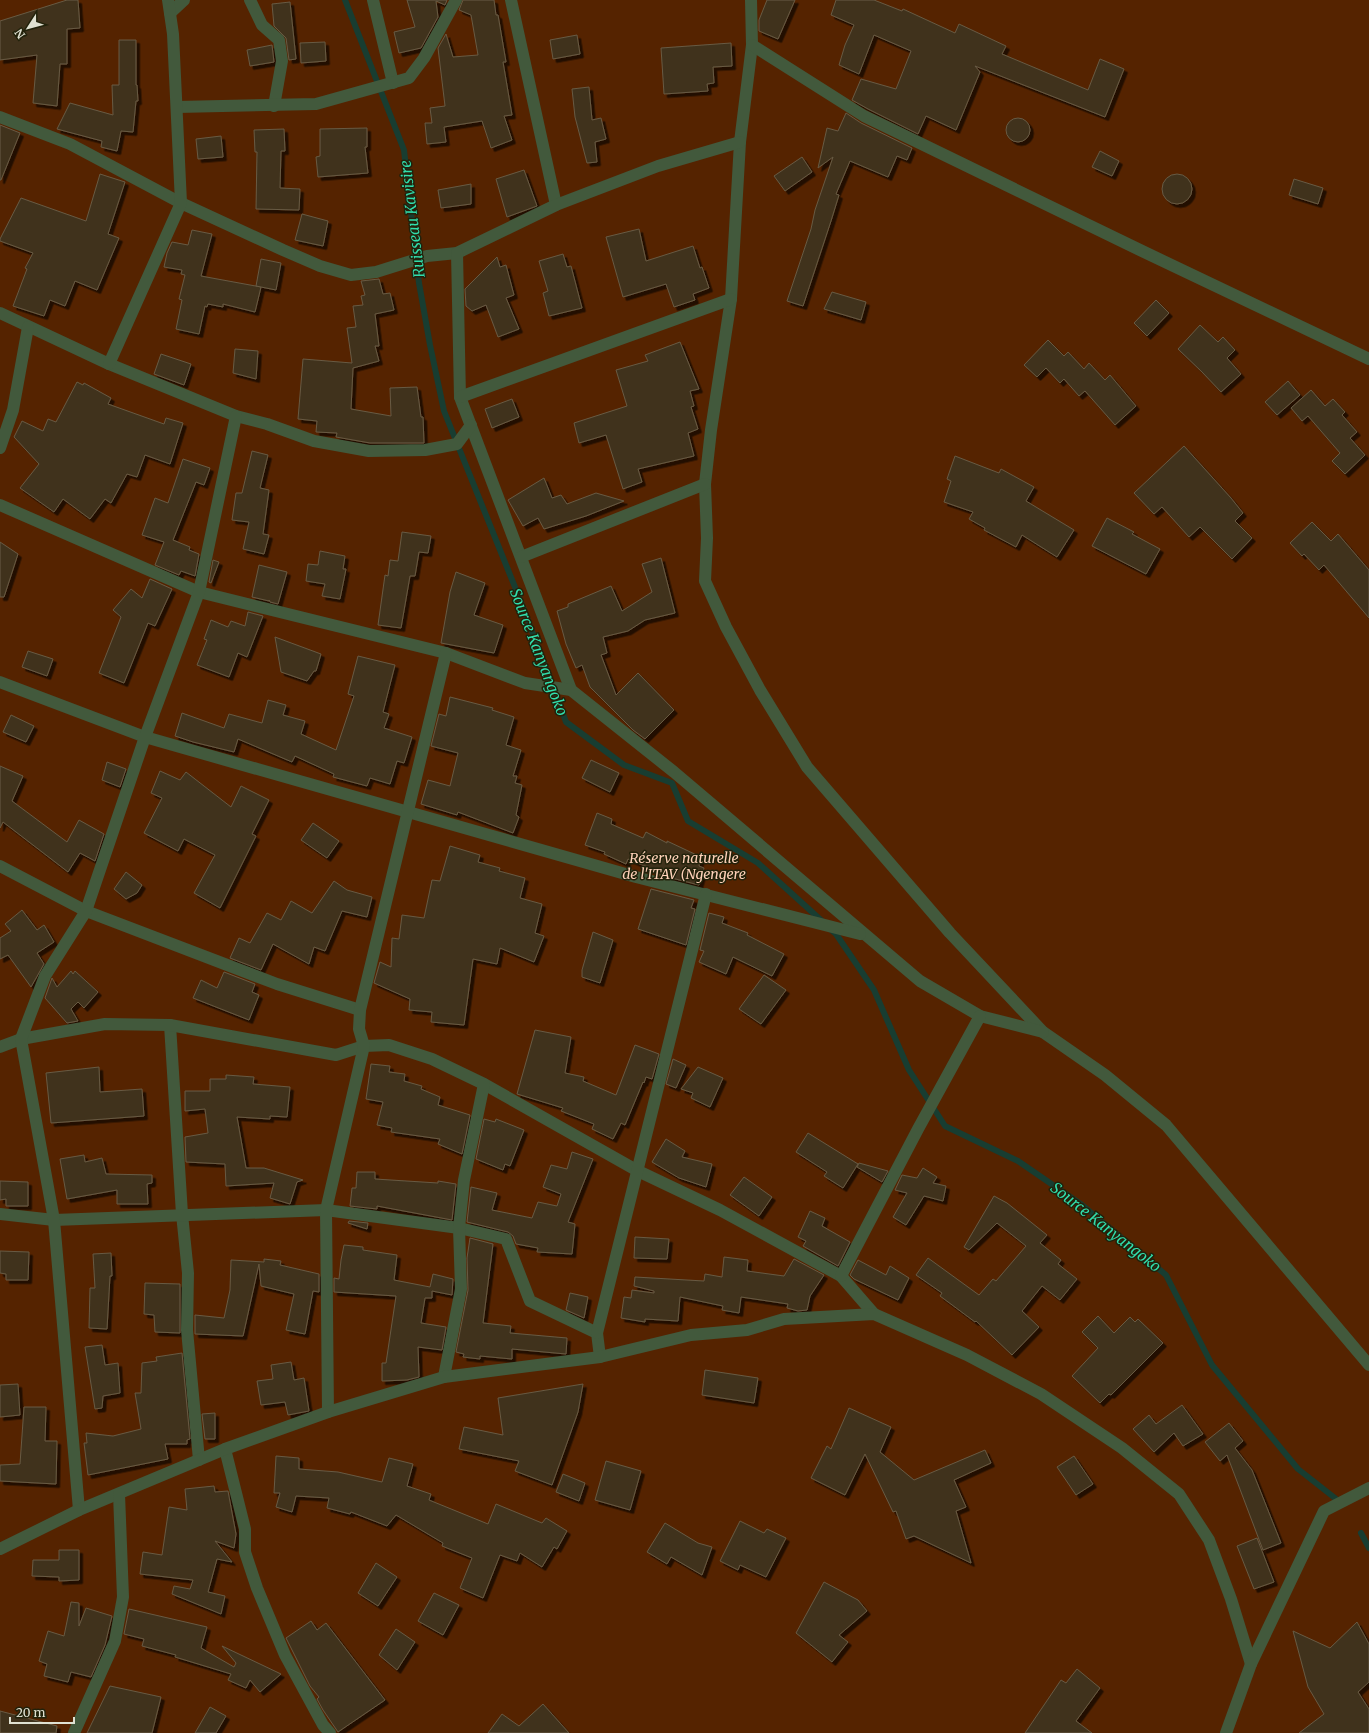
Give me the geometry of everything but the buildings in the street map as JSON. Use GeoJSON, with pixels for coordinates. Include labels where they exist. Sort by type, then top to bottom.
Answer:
{"type":"FeatureCollection","features":[{"type":"Feature","properties":{"kind":"street"},"geometry":{"type":"LineString","coordinates":[[109,364],[181,203],[177,107],[168,0]]}},
{"type":"Feature","properties":{"kind":"street"},"geometry":{"type":"LineString","coordinates":[[170,13],[184,0]]}},
{"type":"Feature","properties":{"kind":"street"},"geometry":{"type":"LineString","coordinates":[[250,0],[262,25],[279,40],[282,61],[274,106]]}},
{"type":"Feature","properties":{"kind":"street"},"geometry":{"type":"LineString","coordinates":[[373,0],[393,83]]}},
{"type":"Feature","properties":{"kind":"street"},"geometry":{"type":"LineString","coordinates":[[177,107],[316,104],[409,78],[424,58],[456,0]]}},
{"type":"Feature","properties":{"kind":"street"},"geometry":{"type":"LineString","coordinates":[[511,0],[556,205]]}},
{"type":"Feature","properties":{"kind":"street"},"geometry":{"type":"LineString","coordinates":[[751,0],[752,45],[740,142],[731,299],[710,430],[705,484],[707,538],[705,582],[726,627],[760,690],[807,767],[950,933],[1043,1032],[1105,1075],[1166,1125],[1369,1365]]}},
{"type":"Feature","properties":{"kind":"street"},"geometry":{"type":"LineString","coordinates":[[752,45],[864,116],[1369,359]]}},
{"type":"Feature","properties":{"kind":"street"},"geometry":{"type":"LineString","coordinates":[[0,117],[70,144],[181,203],[320,266],[351,275],[376,272],[427,256],[457,252],[556,205],[658,166],[740,142]]}},
{"type":"Feature","properties":{"kind":"street"},"geometry":{"type":"LineString","coordinates":[[457,252],[460,397],[571,690]]}},
{"type":"Feature","properties":{"kind":"street"},"geometry":{"type":"LineString","coordinates":[[460,397],[731,299]]}},
{"type":"Feature","properties":{"kind":"street"},"geometry":{"type":"LineString","coordinates":[[0,313],[109,364],[236,416],[267,424],[314,441],[369,451],[425,450],[457,444],[471,425]]}},
{"type":"Feature","properties":{"kind":"street"},"geometry":{"type":"LineString","coordinates":[[0,448],[13,410],[28,327]]}},
{"type":"Feature","properties":{"kind":"street"},"geometry":{"type":"LineString","coordinates":[[79,1510],[54,1220],[21,1039],[45,976],[86,910],[145,737],[199,592],[236,416]]}},
{"type":"Feature","properties":{"kind":"street"},"geometry":{"type":"LineString","coordinates":[[521,556],[705,484]]}},
{"type":"Feature","properties":{"kind":"street"},"geometry":{"type":"LineString","coordinates":[[0,505],[199,592],[446,653],[525,683],[571,690],[674,772],[920,981],[980,1016],[1043,1032]]}},
{"type":"Feature","properties":{"kind":"street"},"geometry":{"type":"LineString","coordinates":[[328,1412],[326,1210],[364,1046],[359,1029],[360,1010],[446,653]]}},
{"type":"Feature","properties":{"kind":"street"},"geometry":{"type":"LineString","coordinates":[[0,682],[145,737],[636,877],[863,934]]}},
{"type":"Feature","properties":{"kind":"street"},"geometry":{"type":"LineString","coordinates":[[0,866],[86,910],[277,984],[360,1010]]}},
{"type":"Feature","properties":{"kind":"street"},"geometry":{"type":"LineString","coordinates":[[600,1356],[597,1333],[706,894]]}},
{"type":"Feature","properties":{"kind":"street"},"geometry":{"type":"LineString","coordinates":[[840,1276],[980,1016]]}},
{"type":"Feature","properties":{"kind":"street"},"geometry":{"type":"LineString","coordinates":[[0,1047],[21,1039],[105,1024],[170,1025],[336,1055],[364,1046],[389,1045],[432,1059],[484,1084],[638,1171],[720,1210],[840,1276],[874,1314],[967,1355],[1041,1394],[1122,1448],[1179,1494],[1209,1540],[1231,1599],[1251,1664]]}},
{"type":"Feature","properties":{"kind":"street"},"geometry":{"type":"LineString","coordinates":[[170,1025],[182,1214],[188,1273],[187,1330],[199,1460]]}},
{"type":"Feature","properties":{"kind":"street"},"geometry":{"type":"LineString","coordinates":[[444,1377],[461,1289],[459,1228],[464,1180],[484,1084]]}},
{"type":"Feature","properties":{"kind":"street"},"geometry":{"type":"LineString","coordinates":[[0,1214],[54,1220],[182,1214],[326,1210],[459,1228],[506,1239],[530,1301],[597,1333]]}},
{"type":"Feature","properties":{"kind":"street"},"geometry":{"type":"LineString","coordinates":[[0,1549],[79,1510],[226,1449],[328,1412],[444,1377],[600,1356],[691,1335],[747,1330],[784,1320],[874,1314]]}},
{"type":"Feature","properties":{"kind":"street"},"geometry":{"type":"LineString","coordinates":[[226,1449],[245,1529],[244,1552],[257,1588],[285,1655],[323,1725],[330,1733]]}},
{"type":"Feature","properties":{"kind":"street"},"geometry":{"type":"LineString","coordinates":[[1226,1733],[1251,1664],[1324,1511],[1369,1488]]}},
{"type":"Feature","properties":{"kind":"street"},"geometry":{"type":"LineString","coordinates":[[74,1733],[115,1641],[123,1597],[119,1494]]}},
{"type":"Feature","properties":{"kind":"green space","name":"Réserve naturelle de l'ITAV (Ngengere"},"geometry":{"type":"Polygon","coordinates":[[[0,0],[1369,0],[1369,1733],[0,1733],[0,0]]]}},
{"type":"Feature","properties":{"kind":"waterway","name":"Source Kanyangoko"},"geometry":{"type":"LineString","coordinates":[[345,0],[404,150],[419,283],[444,411],[521,602],[566,722],[624,765],[672,783],[688,821],[758,863],[822,921]]}},
{"type":"Feature","properties":{"kind":"waterway","name":"Source Kanyangoko"},"geometry":{"type":"LineString","coordinates":[[830,929],[836,934],[874,990],[909,1070],[945,1126],[1018,1161],[1082,1205],[1166,1275],[1212,1365],[1298,1469],[1340,1502]]}},
{"type":"Feature","properties":{"kind":"waterway"},"geometry":{"type":"LineString","coordinates":[[1361,1533],[1369,1548]]}},
{"type":"Feature","properties":{"kind":"water label","name":"Ruisseau Kavisire"},"geometry":{"type":"Point","coordinates":[412,219]}}]}
